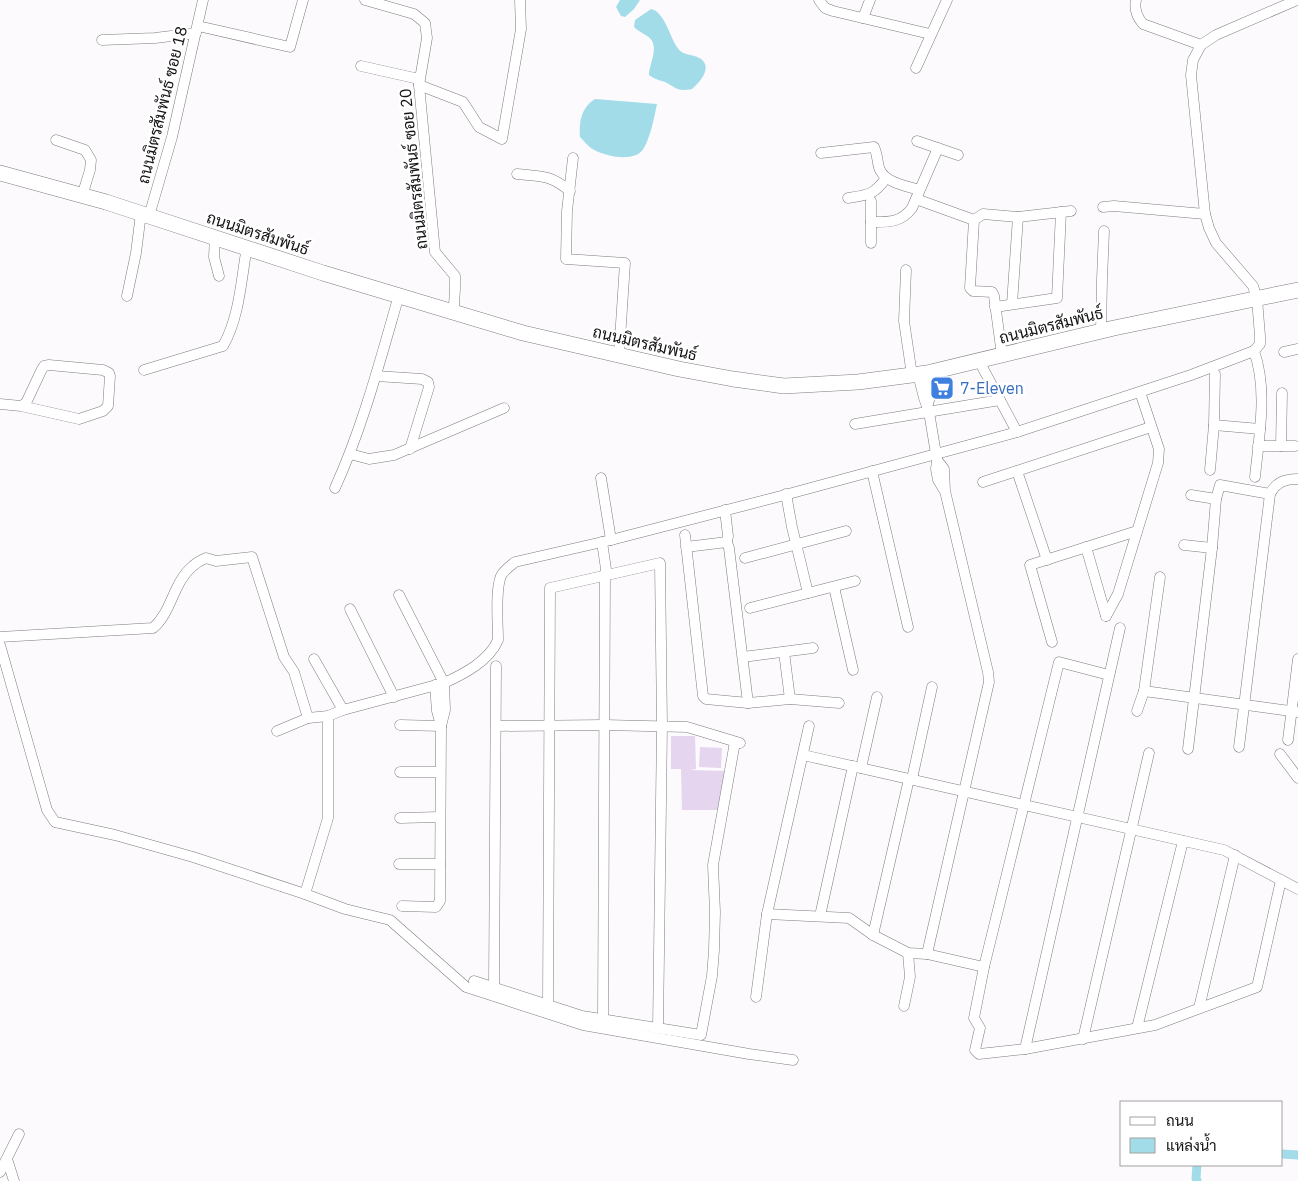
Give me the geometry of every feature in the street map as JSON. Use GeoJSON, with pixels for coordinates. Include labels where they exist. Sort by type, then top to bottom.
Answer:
{"type":"FeatureCollection","features":[{"type":"Feature","properties":{"kind":"street","name":"ถนนมิตรสัมพันธ์ ซอย 18"},"geometry":{"type":"LineString","coordinates":[[127,296],[145,215],[172,137],[203,0]]}},
{"type":"Feature","properties":{"kind":"street"},"geometry":{"type":"LineString","coordinates":[[102,40],[155,38],[197,29],[290,47],[303,0]]}},
{"type":"Feature","properties":{"kind":"street","name":"ถนนมิตรสัมพันธ์ ซอย 20"},"geometry":{"type":"LineString","coordinates":[[365,0],[414,14],[425,23],[427,38],[419,82],[435,252],[455,276],[455,297],[451,311]]}},
{"type":"Feature","properties":{"kind":"street"},"geometry":{"type":"LineString","coordinates":[[361,66],[419,82],[463,102],[479,127],[502,139],[521,29],[520,0]]}},
{"type":"Feature","properties":{"kind":"street"},"geometry":{"type":"LineString","coordinates":[[819,0],[825,8],[930,34]]}},
{"type":"Feature","properties":{"kind":"street"},"geometry":{"type":"LineString","coordinates":[[863,18],[870,0]]}},
{"type":"Feature","properties":{"kind":"street"},"geometry":{"type":"LineString","coordinates":[[916,68],[947,0]]}},
{"type":"Feature","properties":{"kind":"street"},"geometry":{"type":"LineString","coordinates":[[1136,0],[1138,19],[1144,24],[1201,45]]}},
{"type":"Feature","properties":{"kind":"street"},"geometry":{"type":"LineString","coordinates":[[277,731],[308,718],[328,716],[343,710],[440,684],[458,676],[481,661],[495,648],[498,640],[498,588],[501,577],[506,569],[515,562],[723,511],[872,471],[937,458],[1191,376],[1254,351],[1260,344],[1260,336],[1257,299],[1253,286],[1216,243],[1205,214],[1191,74],[1193,60],[1201,45],[1216,35],[1290,1]]}},
{"type":"Feature","properties":{"kind":"street"},"geometry":{"type":"LineString","coordinates":[[56,140],[85,150],[91,160],[82,196]]}},
{"type":"Feature","properties":{"kind":"street"},"geometry":{"type":"LineString","coordinates":[[917,141],[958,155]]}},
{"type":"Feature","properties":{"kind":"street"},"geometry":{"type":"LineString","coordinates":[[821,153],[874,147],[878,156],[879,169],[886,178],[917,195],[974,220]]}},
{"type":"Feature","properties":{"kind":"street"},"geometry":{"type":"LineString","coordinates":[[871,222],[893,221],[908,214],[938,148]]}},
{"type":"Feature","properties":{"kind":"street"},"geometry":{"type":"LineString","coordinates":[[573,158],[566,259],[625,263],[618,354]]}},
{"type":"Feature","properties":{"kind":"street","name":"ถนนมิตรสัมพันธ์"},"geometry":{"type":"LineString","coordinates":[[0,172],[106,202],[247,246],[323,273],[523,334],[697,372],[784,386],[850,383],[919,374],[1101,331],[1298,290]]}},
{"type":"Feature","properties":{"kind":"street"},"geometry":{"type":"LineString","coordinates":[[518,174],[548,177],[556,180],[570,191]]}},
{"type":"Feature","properties":{"kind":"street"},"geometry":{"type":"LineString","coordinates":[[848,198],[870,195],[879,188],[886,178]]}},
{"type":"Feature","properties":{"kind":"street"},"geometry":{"type":"LineString","coordinates":[[871,201],[872,243]]}},
{"type":"Feature","properties":{"kind":"street"},"geometry":{"type":"LineString","coordinates":[[1103,207],[1114,206],[1205,214]]}},
{"type":"Feature","properties":{"kind":"street"},"geometry":{"type":"LineString","coordinates":[[995,308],[1057,298],[1066,211],[1018,217],[982,214],[974,220],[970,288],[973,291],[992,292],[994,296],[995,308],[1002,355]]}},
{"type":"Feature","properties":{"kind":"street"},"geometry":{"type":"LineString","coordinates":[[1012,304],[1018,217]]}},
{"type":"Feature","properties":{"kind":"street"},"geometry":{"type":"LineString","coordinates":[[1101,331],[1104,231]]}},
{"type":"Feature","properties":{"kind":"street"},"geometry":{"type":"LineString","coordinates":[[215,236],[214,257],[218,276]]}},
{"type":"Feature","properties":{"kind":"street"},"geometry":{"type":"LineString","coordinates":[[144,370],[223,346],[229,335],[236,310],[247,246]]}},
{"type":"Feature","properties":{"kind":"street"},"geometry":{"type":"LineString","coordinates":[[906,270],[904,321],[919,374],[930,397],[929,409],[937,458],[938,480],[945,491],[989,682],[966,792],[927,954]]}},
{"type":"Feature","properties":{"kind":"street"},"geometry":{"type":"LineString","coordinates":[[335,488],[350,454],[376,376],[399,295]]}},
{"type":"Feature","properties":{"kind":"street"},"geometry":{"type":"LineString","coordinates":[[1284,352],[1298,349]]}},
{"type":"Feature","properties":{"kind":"street"},"geometry":{"type":"LineString","coordinates":[[1254,351],[1258,363],[1262,397],[1255,477]]}},
{"type":"Feature","properties":{"kind":"street"},"geometry":{"type":"LineString","coordinates":[[979,361],[1017,432]]}},
{"type":"Feature","properties":{"kind":"street"},"geometry":{"type":"LineString","coordinates":[[0,404],[21,406],[85,419],[107,409],[109,403],[109,373],[103,370],[44,366],[26,403],[21,406]]}},
{"type":"Feature","properties":{"kind":"street"},"geometry":{"type":"LineString","coordinates":[[1210,470],[1214,425],[1215,374]]}},
{"type":"Feature","properties":{"kind":"street"},"geometry":{"type":"LineString","coordinates":[[376,376],[422,379],[428,382],[429,387],[410,449]]}},
{"type":"Feature","properties":{"kind":"street"},"geometry":{"type":"LineString","coordinates":[[1086,547],[1106,616],[1118,594],[1158,463],[1159,449],[1140,392]]}},
{"type":"Feature","properties":{"kind":"street"},"geometry":{"type":"LineString","coordinates":[[1281,446],[1282,394]]}},
{"type":"Feature","properties":{"kind":"street"},"geometry":{"type":"LineString","coordinates":[[855,424],[929,409],[1000,400]]}},
{"type":"Feature","properties":{"kind":"street"},"geometry":{"type":"LineString","coordinates":[[350,454],[374,458],[394,455],[504,408]]}},
{"type":"Feature","properties":{"kind":"street"},"geometry":{"type":"LineString","coordinates":[[1214,425],[1260,429]]}},
{"type":"Feature","properties":{"kind":"street"},"geometry":{"type":"LineString","coordinates":[[983,482],[1151,427]]}},
{"type":"Feature","properties":{"kind":"street"},"geometry":{"type":"LineString","coordinates":[[1258,446],[1295,446]]}},
{"type":"Feature","properties":{"kind":"street"},"geometry":{"type":"LineString","coordinates":[[872,471],[908,627]]}},
{"type":"Feature","properties":{"kind":"street"},"geometry":{"type":"LineString","coordinates":[[1017,471],[1047,560]]}},
{"type":"Feature","properties":{"kind":"street"},"geometry":{"type":"LineString","coordinates":[[601,478],[606,569],[603,1020]]}},
{"type":"Feature","properties":{"kind":"street"},"geometry":{"type":"LineString","coordinates":[[1239,747],[1270,494],[1273,488],[1283,480],[1298,479]]}},
{"type":"Feature","properties":{"kind":"street"},"geometry":{"type":"LineString","coordinates":[[1188,750],[1216,499],[1220,485],[1270,494]]}},
{"type":"Feature","properties":{"kind":"street"},"geometry":{"type":"LineString","coordinates":[[784,495],[787,518],[792,527],[808,593]]}},
{"type":"Feature","properties":{"kind":"street"},"geometry":{"type":"LineString","coordinates":[[1192,495],[1216,499]]}},
{"type":"Feature","properties":{"kind":"street"},"geometry":{"type":"LineString","coordinates":[[723,511],[728,536],[727,542],[748,703]]}},
{"type":"Feature","properties":{"kind":"street"},"geometry":{"type":"LineString","coordinates":[[745,558],[846,531]]}},
{"type":"Feature","properties":{"kind":"street"},"geometry":{"type":"LineString","coordinates":[[1052,642],[1030,565],[1137,531]]}},
{"type":"Feature","properties":{"kind":"street"},"geometry":{"type":"LineString","coordinates":[[685,535],[703,696],[706,699],[712,700],[748,703],[790,699],[839,703]]}},
{"type":"Feature","properties":{"kind":"street"},"geometry":{"type":"LineString","coordinates":[[686,548],[727,542]]}},
{"type":"Feature","properties":{"kind":"street"},"geometry":{"type":"LineString","coordinates":[[1184,545],[1212,548]]}},
{"type":"Feature","properties":{"kind":"street"},"geometry":{"type":"LineString","coordinates":[[0,637],[153,628],[160,621],[179,583],[192,566],[206,558],[216,560],[252,557],[284,658],[294,672],[308,718]]}},
{"type":"Feature","properties":{"kind":"street"},"geometry":{"type":"LineString","coordinates":[[548,1005],[550,588],[660,563],[662,726],[658,1029]]}},
{"type":"Feature","properties":{"kind":"street"},"geometry":{"type":"LineString","coordinates":[[1137,711],[1144,692],[1160,577]]}},
{"type":"Feature","properties":{"kind":"street"},"geometry":{"type":"LineString","coordinates":[[750,608],[855,581]]}},
{"type":"Feature","properties":{"kind":"street"},"geometry":{"type":"LineString","coordinates":[[834,586],[853,670]]}},
{"type":"Feature","properties":{"kind":"street"},"geometry":{"type":"LineString","coordinates":[[399,595],[440,684],[445,710],[441,726],[440,901],[436,907],[402,906]]}},
{"type":"Feature","properties":{"kind":"street"},"geometry":{"type":"LineString","coordinates":[[350,609],[394,697]]}},
{"type":"Feature","properties":{"kind":"street"},"geometry":{"type":"LineString","coordinates":[[1025,1049],[1120,628]]}},
{"type":"Feature","properties":{"kind":"street"},"geometry":{"type":"LineString","coordinates":[[0,645],[48,810],[55,822],[115,835],[162,848],[305,894],[345,910],[390,920],[466,987],[583,1025],[793,1060]]}},
{"type":"Feature","properties":{"kind":"street"},"geometry":{"type":"LineString","coordinates":[[743,657],[813,648]]}},
{"type":"Feature","properties":{"kind":"street"},"geometry":{"type":"LineString","coordinates":[[784,652],[790,699]]}},
{"type":"Feature","properties":{"kind":"street"},"geometry":{"type":"LineString","coordinates":[[314,659],[343,710]]}},
{"type":"Feature","properties":{"kind":"street"},"geometry":{"type":"LineString","coordinates":[[1288,740],[1295,711],[1298,659]]}},
{"type":"Feature","properties":{"kind":"street"},"geometry":{"type":"LineString","coordinates":[[1109,675],[1059,662],[984,967],[974,1018],[980,1028],[975,1050],[979,1054],[1025,1049],[1155,1025],[1256,987],[1281,880]]}},
{"type":"Feature","properties":{"kind":"street"},"geometry":{"type":"LineString","coordinates":[[494,987],[496,666]]}},
{"type":"Feature","properties":{"kind":"street"},"geometry":{"type":"LineString","coordinates":[[873,935],[932,687]]}},
{"type":"Feature","properties":{"kind":"street"},"geometry":{"type":"LineString","coordinates":[[1144,692],[1295,711]]}},
{"type":"Feature","properties":{"kind":"street"},"geometry":{"type":"LineString","coordinates":[[820,916],[857,767],[877,697]]}},
{"type":"Feature","properties":{"kind":"street"},"geometry":{"type":"LineString","coordinates":[[305,894],[328,818],[328,716]]}},
{"type":"Feature","properties":{"kind":"street"},"geometry":{"type":"LineString","coordinates":[[400,725],[441,726]]}},
{"type":"Feature","properties":{"kind":"street"},"geometry":{"type":"LineString","coordinates":[[474,981],[582,1016],[701,1035],[712,976],[714,950],[713,865],[738,743],[687,727],[604,725],[496,726]]}},
{"type":"Feature","properties":{"kind":"street"},"geometry":{"type":"LineString","coordinates":[[756,997],[767,914],[809,726]]}},
{"type":"Feature","properties":{"kind":"street"},"geometry":{"type":"LineString","coordinates":[[1083,1039],[1149,753]]}},
{"type":"Feature","properties":{"kind":"street"},"geometry":{"type":"LineString","coordinates":[[1280,754],[1298,778]]}},
{"type":"Feature","properties":{"kind":"street"},"geometry":{"type":"LineString","coordinates":[[804,755],[1224,850],[1298,890]]}},
{"type":"Feature","properties":{"kind":"street"},"geometry":{"type":"LineString","coordinates":[[400,772],[440,772]]}},
{"type":"Feature","properties":{"kind":"street"},"geometry":{"type":"LineString","coordinates":[[400,818],[440,818]]}},
{"type":"Feature","properties":{"kind":"street"},"geometry":{"type":"LineString","coordinates":[[1137,1028],[1183,841]]}},
{"type":"Feature","properties":{"kind":"street"},"geometry":{"type":"LineString","coordinates":[[1199,1008],[1235,855]]}},
{"type":"Feature","properties":{"kind":"street"},"geometry":{"type":"LineString","coordinates":[[399,864],[440,864]]}},
{"type":"Feature","properties":{"kind":"street"},"geometry":{"type":"LineString","coordinates":[[767,914],[849,918],[873,935],[908,953],[927,954],[984,967]]}},
{"type":"Feature","properties":{"kind":"street"},"geometry":{"type":"LineString","coordinates":[[904,1006],[910,977],[908,953]]}},
{"type":"Feature","properties":{"kind":"street"},"geometry":{"type":"LineString","coordinates":[[0,1172],[19,1134]]}},
{"type":"Feature","properties":{"kind":"street"},"geometry":{"type":"LineString","coordinates":[[7,1159],[14,1181]]}},
{"type":"Feature","properties":{"kind":"shaded area"},"geometry":{"type":"Polygon","coordinates":[[[671,736],[695,736],[696,769],[690,770],[727,771],[721,810],[682,810],[681,769],[671,769],[671,736]]]}},
{"type":"Feature","properties":{"kind":"shaded area"},"geometry":{"type":"Polygon","coordinates":[[[700,747],[722,748],[721,768],[699,767],[700,747]]]}},
{"type":"Feature","properties":{"kind":"water"},"geometry":{"type":"Polygon","coordinates":[[[620,0],[640,0],[625,17],[621,16],[616,7],[620,0]]]}},
{"type":"Feature","properties":{"kind":"water"},"geometry":{"type":"Polygon","coordinates":[[[651,9],[660,14],[679,50],[685,54],[698,57],[704,63],[706,67],[704,75],[692,89],[679,89],[649,75],[654,53],[653,43],[651,39],[634,27],[635,20],[651,9]]]}},
{"type":"Feature","properties":{"kind":"water"},"geometry":{"type":"Polygon","coordinates":[[[595,99],[657,104],[649,138],[640,153],[626,157],[603,154],[591,148],[580,137],[582,116],[590,103],[595,99]]]}},
{"type":"Feature","properties":{"kind":"waterway"},"geometry":{"type":"LineString","coordinates":[[1283,1154],[1298,1155]]}},
{"type":"Feature","properties":{"kind":"waterway"},"geometry":{"type":"LineString","coordinates":[[1197,1166],[1197,1181]]}},
{"type":"Feature","properties":{"kind":"place","name":"7-Eleven"},"geometry":{"type":"Point","coordinates":[942,388]}}]}
